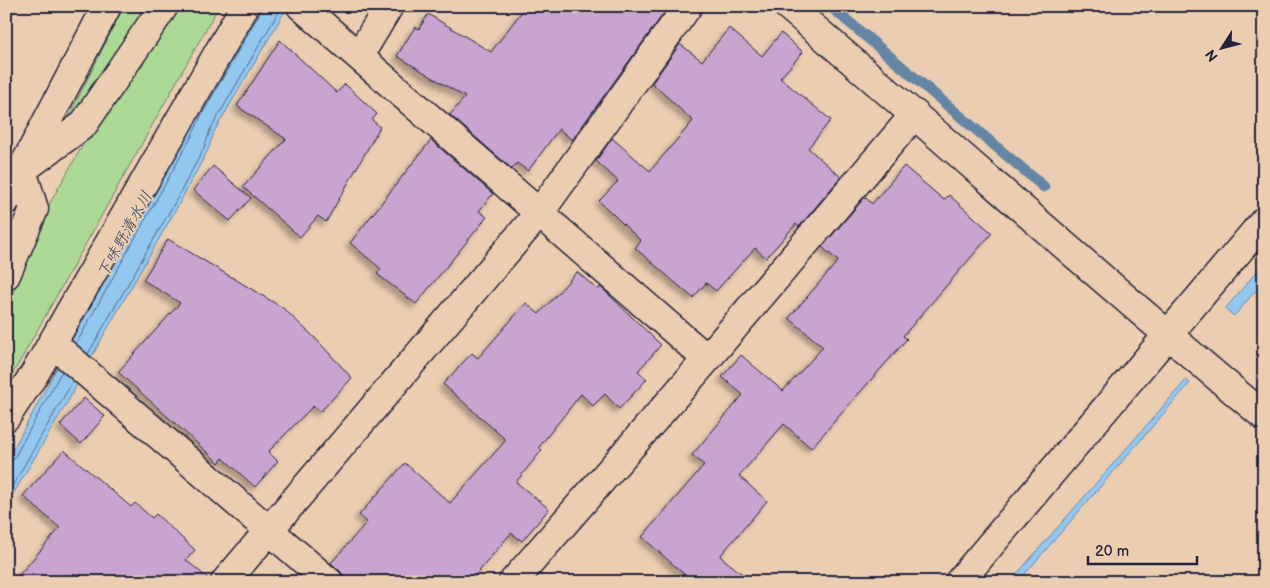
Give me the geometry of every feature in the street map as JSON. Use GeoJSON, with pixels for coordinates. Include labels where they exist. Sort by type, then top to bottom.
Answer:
{"type":"FeatureCollection","features":[{"type":"Feature","properties":{"kind":"street"},"geometry":{"type":"LineString","coordinates":[[6,200],[107,6]]}},
{"type":"Feature","properties":{"kind":"street"},"geometry":{"type":"LineString","coordinates":[[22,170],[83,125],[164,6]]}},
{"type":"Feature","properties":{"kind":"street"},"geometry":{"type":"LineString","coordinates":[[6,417],[52,343],[245,6]]}},
{"type":"Feature","properties":{"kind":"street"},"geometry":{"type":"LineString","coordinates":[[301,6],[707,359]]}},
{"type":"Feature","properties":{"kind":"street"},"geometry":{"type":"LineString","coordinates":[[359,56],[389,6]]}},
{"type":"Feature","properties":{"kind":"street"},"geometry":{"type":"LineString","coordinates":[[224,582],[540,212],[688,6]]}},
{"type":"Feature","properties":{"kind":"street"},"geometry":{"type":"LineString","coordinates":[[788,6],[915,114],[1167,336],[1264,416]]}},
{"type":"Feature","properties":{"kind":"street"},"geometry":{"type":"LineString","coordinates":[[513,582],[707,359],[915,114]]}},
{"type":"Feature","properties":{"kind":"street"},"geometry":{"type":"LineString","coordinates":[[6,275],[34,209],[22,170]]}},
{"type":"Feature","properties":{"kind":"street"},"geometry":{"type":"LineString","coordinates":[[959,582],[1264,222]]}},
{"type":"Feature","properties":{"kind":"street"},"geometry":{"type":"LineString","coordinates":[[52,343],[329,582]]}},
{"type":"Feature","properties":{"kind":"green space"},"geometry":{"type":"Polygon","coordinates":[[[124,6],[149,6],[64,126],[124,6]]]}},
{"type":"Feature","properties":{"kind":"green space"},"geometry":{"type":"Polygon","coordinates":[[[181,6],[219,6],[6,386],[6,309],[51,201],[84,143],[181,6]]]}},
{"type":"Feature","properties":{"kind":"water"},"geometry":{"type":"Polygon","coordinates":[[[257,6],[288,6],[214,132],[208,150],[179,204],[93,354],[70,398],[6,506],[6,462],[257,6]]]}},
{"type":"Feature","properties":{"kind":"water"},"geometry":{"type":"Polygon","coordinates":[[[1264,263],[1264,281],[1234,316],[1225,309],[1264,263]]]}},
{"type":"Feature","properties":{"kind":"water"},"geometry":{"type":"Polygon","coordinates":[[[1186,380],[1190,383],[1018,582],[1010,582],[1186,380]]]}},
{"type":"Feature","properties":{"kind":"building"},"geometry":{"type":"Polygon","coordinates":[[[526,6],[669,6],[572,140],[559,129],[528,171],[517,163],[512,169],[450,115],[465,97],[397,56],[415,27],[419,29],[428,14],[491,52],[526,6]]]}},
{"type":"Feature","properties":{"kind":"building"},"geometry":{"type":"Polygon","coordinates":[[[729,28],[762,56],[781,33],[803,52],[780,78],[831,120],[808,148],[841,177],[799,227],[796,224],[766,258],[755,248],[716,291],[706,283],[693,298],[635,248],[641,241],[599,201],[618,181],[596,161],[612,138],[650,171],[693,121],[652,83],[680,44],[702,61],[729,28]]]}},
{"type":"Feature","properties":{"kind":"building"},"geometry":{"type":"Polygon","coordinates":[[[280,40],[337,93],[345,84],[377,114],[372,120],[380,127],[326,222],[318,216],[300,237],[243,187],[286,139],[237,106],[280,40]]]}},
{"type":"Feature","properties":{"kind":"building"},"geometry":{"type":"Polygon","coordinates":[[[431,140],[493,194],[479,211],[487,217],[416,304],[377,274],[381,269],[350,243],[431,140]]]}},
{"type":"Feature","properties":{"kind":"building"},"geometry":{"type":"Polygon","coordinates":[[[213,166],[251,198],[230,221],[193,190],[213,166]]]}},
{"type":"Feature","properties":{"kind":"building"},"geometry":{"type":"Polygon","coordinates":[[[904,166],[944,200],[949,195],[992,233],[903,336],[907,339],[811,448],[784,424],[739,476],[767,501],[720,556],[752,582],[693,582],[642,537],[704,465],[692,455],[743,395],[722,377],[741,355],[783,391],[823,347],[789,318],[838,261],[822,247],[865,197],[872,204],[904,166]]]}},
{"type":"Feature","properties":{"kind":"building"},"geometry":{"type":"Polygon","coordinates":[[[168,239],[283,308],[317,340],[352,378],[320,412],[313,406],[268,452],[278,461],[255,487],[223,458],[219,463],[118,372],[180,303],[143,280],[168,239]]]}},
{"type":"Feature","properties":{"kind":"building"},"geometry":{"type":"Polygon","coordinates":[[[577,272],[598,290],[600,287],[605,291],[661,345],[638,371],[647,379],[619,409],[605,394],[593,406],[581,394],[539,447],[542,450],[516,482],[549,509],[522,541],[511,533],[470,582],[344,582],[344,576],[331,563],[367,522],[359,515],[405,463],[450,503],[506,440],[443,384],[472,353],[478,358],[526,303],[539,314],[577,272]]]}},
{"type":"Feature","properties":{"kind":"building"},"geometry":{"type":"Polygon","coordinates":[[[84,398],[105,416],[81,444],[60,425],[84,398]]]}},
{"type":"Feature","properties":{"kind":"building"},"geometry":{"type":"Polygon","coordinates":[[[64,450],[131,507],[135,503],[152,518],[156,514],[195,550],[186,560],[210,582],[13,582],[60,528],[23,496],[64,450]]]}},
{"type":"Feature","properties":{"kind":"waterway"},"geometry":{"type":"LineString","coordinates":[[830,6],[1044,187]]}},
{"type":"Feature","properties":{"kind":"water label","name":"下味野清水川"},"geometry":{"type":"Point","coordinates":[124,234]}}]}
